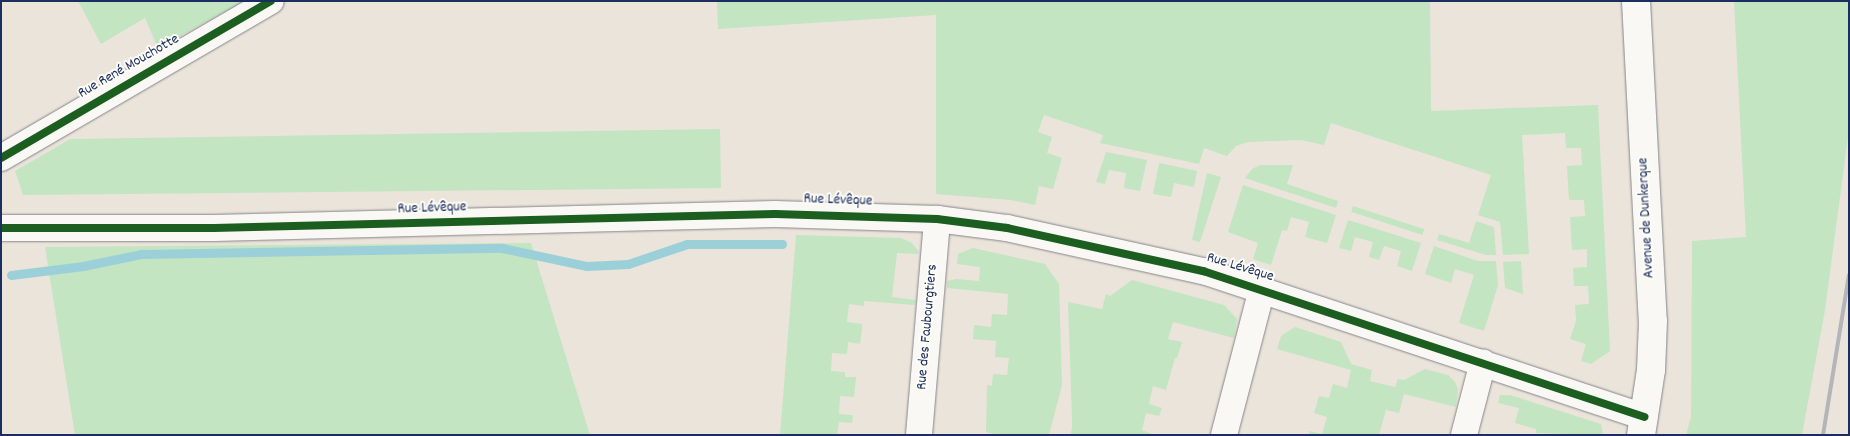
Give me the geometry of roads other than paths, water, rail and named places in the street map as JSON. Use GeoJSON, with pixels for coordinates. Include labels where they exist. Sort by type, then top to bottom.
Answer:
{"type":"FeatureCollection","features":[{"type":"Feature","properties":{"kind":"main road","name":"Avenue de Dunkerque"},"geometry":{"type":"LineString","coordinates":[[1636,1],[1653,321],[1651,370],[1643,426]]}},
{"type":"Feature","properties":{"kind":"street","name":"Rue René Mouchotte"},"geometry":{"type":"LineString","coordinates":[[1,158],[271,1]]}},
{"type":"Feature","properties":{"kind":"street","name":"Rue Lévêque"},"geometry":{"type":"LineString","coordinates":[[1,228],[214,228],[775,214],[937,219],[1028,232],[1203,270],[1483,362],[1643,426]]}},
{"type":"Feature","properties":{"kind":"street","name":"Rue des Faubourgtiers"},"geometry":{"type":"LineString","coordinates":[[919,435],[937,219]]}},
{"type":"Feature","properties":{"kind":"street"},"geometry":{"type":"LineString","coordinates":[[1224,435],[1262,290]]}},
{"type":"Feature","properties":{"kind":"street"},"geometry":{"type":"LineString","coordinates":[[1464,435],[1483,362]]}},
{"type":"Feature","properties":{"kind":"waterway"},"geometry":{"type":"LineString","coordinates":[[11,275],[83,266],[141,254],[502,248],[587,266],[628,264],[687,244],[782,244]]}},
{"type":"Feature","properties":{"kind":"railway"},"geometry":{"type":"LineString","coordinates":[[1823,435],[1849,275]]}}]}
